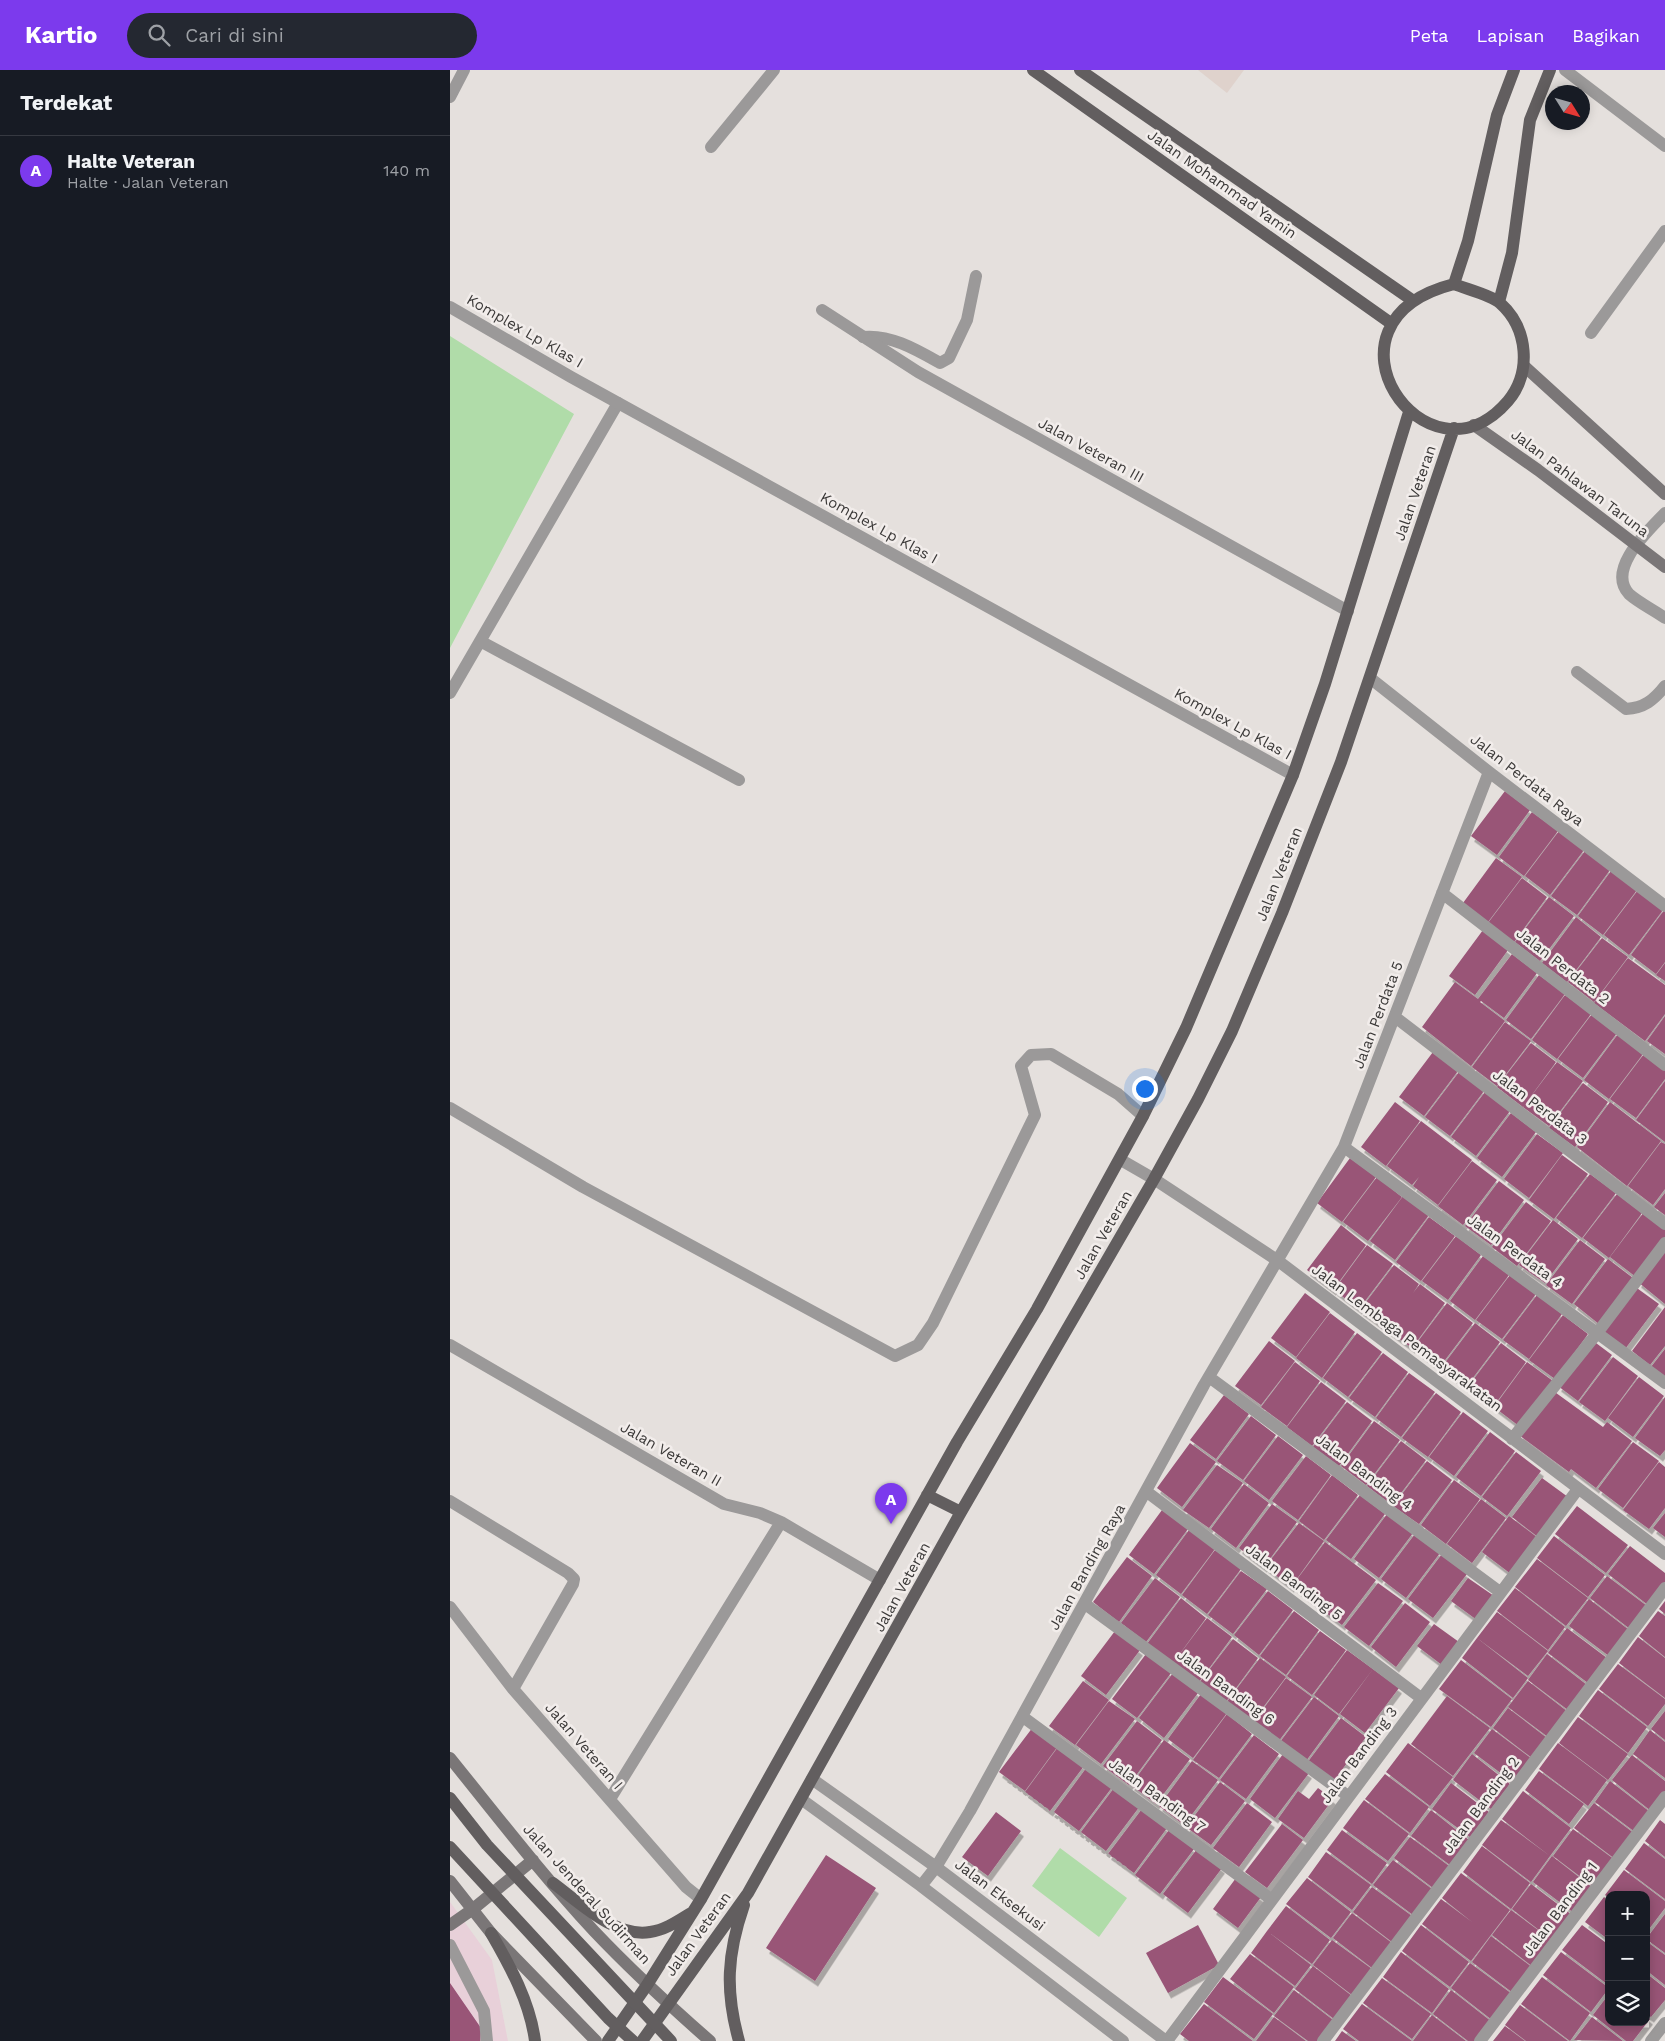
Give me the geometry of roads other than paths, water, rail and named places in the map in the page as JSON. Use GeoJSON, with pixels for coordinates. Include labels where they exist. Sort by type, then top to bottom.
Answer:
{"type":"FeatureCollection","features":[{"type":"Feature","properties":{"kind":"main road","name":"Jalan Mohammad Yamin"},"geometry":{"type":"LineString","coordinates":[[1033,70],[1392,324]]}},
{"type":"Feature","properties":{"kind":"main road","name":"Jalan Mohammad Yamin"},"geometry":{"type":"LineString","coordinates":[[1080,70],[1412,300]]}},
{"type":"Feature","properties":{"kind":"main road"},"geometry":{"type":"LineString","coordinates":[[1454,284],[1468,241],[1497,115],[1514,70]]}},
{"type":"Feature","properties":{"kind":"main road"},"geometry":{"type":"LineString","coordinates":[[1499,302],[1512,253],[1530,120],[1550,70]]}},
{"type":"Feature","properties":{"kind":"main road"},"geometry":{"type":"LineString","coordinates":[[1454,284],[1499,302],[1518,326],[1525,355],[1524,366],[1516,392],[1498,413],[1474,425],[1454,428],[1430,424],[1409,412],[1390,387],[1384,355],[1392,324],[1412,300],[1437,288],[1454,284]]}},
{"type":"Feature","properties":{"kind":"main road","name":"Jalan Veteran"},"geometry":{"type":"LineString","coordinates":[[608,2041],[647,1985],[701,1899],[957,1442],[1038,1310],[1121,1160],[1143,1116],[1186,1028],[1293,775],[1348,611],[1409,412]]}},
{"type":"Feature","properties":{"kind":"main road","name":"Jalan Veteran"},"geometry":{"type":"LineString","coordinates":[[642,2041],[748,1894],[961,1512],[1154,1179],[1232,1031],[1289,895],[1341,762],[1454,428]]}},
{"type":"Feature","properties":{"kind":"main road"},"geometry":{"type":"LineString","coordinates":[[927,1496],[961,1512]]}},
{"type":"Feature","properties":{"kind":"main road"},"geometry":{"type":"LineString","coordinates":[[450,1798],[486,1845],[671,2041]]}},
{"type":"Feature","properties":{"kind":"main road"},"geometry":{"type":"LineString","coordinates":[[450,1847],[608,2018],[633,2041]]}},
{"type":"Feature","properties":{"kind":"main road"},"geometry":{"type":"LineString","coordinates":[[553,1883],[612,1924],[632,1932],[649,1933],[668,1927],[694,1911]]}},
{"type":"Feature","properties":{"kind":"main road"},"geometry":{"type":"LineString","coordinates":[[739,2041],[732,2013],[729,1987],[730,1954],[735,1931],[748,1894]]}},
{"type":"Feature","properties":{"kind":"main road"},"geometry":{"type":"LineString","coordinates":[[491,1933],[514,1972],[534,2028],[535,2041]]}},
{"type":"Feature","properties":{"kind":"street"},"geometry":{"type":"LineString","coordinates":[[450,97],[464,70]]}},
{"type":"Feature","properties":{"kind":"street"},"geometry":{"type":"LineString","coordinates":[[711,147],[774,70]]}},
{"type":"Feature","properties":{"kind":"street"},"geometry":{"type":"LineString","coordinates":[[1565,70],[1665,146]]}},
{"type":"Feature","properties":{"kind":"street"},"geometry":{"type":"LineString","coordinates":[[1591,333],[1665,231]]}},
{"type":"Feature","properties":{"kind":"street"},"geometry":{"type":"LineString","coordinates":[[863,337],[872,336],[894,341],[918,350],[940,363],[945,362],[949,358],[967,320],[976,276]]}},
{"type":"Feature","properties":{"kind":"street","name":"Komplex Lp Klas I"},"geometry":{"type":"LineString","coordinates":[[450,307],[618,403],[1293,775]]}},
{"type":"Feature","properties":{"kind":"street","name":"Jalan Veteran III"},"geometry":{"type":"LineString","coordinates":[[822,310],[926,377],[1348,611]]}},
{"type":"Feature","properties":{"kind":"street"},"geometry":{"type":"LineString","coordinates":[[1524,366],[1665,494]]}},
{"type":"Feature","properties":{"kind":"street"},"geometry":{"type":"LineString","coordinates":[[450,693],[618,403]]}},
{"type":"Feature","properties":{"kind":"street","name":"Jalan Pahlawan Taruna"},"geometry":{"type":"LineString","coordinates":[[1474,425],[1538,470],[1665,567]]}},
{"type":"Feature","properties":{"kind":"street"},"geometry":{"type":"LineString","coordinates":[[1665,513],[1637,545],[1624,565],[1621,576],[1624,586],[1630,594],[1665,618]]}},
{"type":"Feature","properties":{"kind":"street"},"geometry":{"type":"LineString","coordinates":[[480,641],[740,780]]}},
{"type":"Feature","properties":{"kind":"street"},"geometry":{"type":"LineString","coordinates":[[1577,672],[1626,709],[1645,705],[1657,697],[1665,686]]}},
{"type":"Feature","properties":{"kind":"street","name":"Jalan Perdata Raya"},"geometry":{"type":"LineString","coordinates":[[1370,678],[1489,772],[1665,906]]}},
{"type":"Feature","properties":{"kind":"street","name":"Jalan Perdata 5"},"geometry":{"type":"LineString","coordinates":[[1277,1260],[1344,1147],[1489,772]]}},
{"type":"Feature","properties":{"kind":"street","name":"Jalan Perdata 2"},"geometry":{"type":"LineString","coordinates":[[1442,893],[1665,1065]]}},
{"type":"Feature","properties":{"kind":"street","name":"Jalan Perdata 3"},"geometry":{"type":"LineString","coordinates":[[1394,1016],[1665,1224]]}},
{"type":"Feature","properties":{"kind":"street"},"geometry":{"type":"LineString","coordinates":[[450,1108],[583,1187],[895,1356],[918,1345],[933,1323],[1035,1115],[1021,1066],[1031,1055],[1051,1054],[1118,1094],[1143,1116]]}},
{"type":"Feature","properties":{"kind":"street","name":"Jalan Perdata 4"},"geometry":{"type":"LineString","coordinates":[[1344,1147],[1665,1383]]}},
{"type":"Feature","properties":{"kind":"street","name":"Jalan Lembaga Pemasyarakatan"},"geometry":{"type":"LineString","coordinates":[[1121,1160],[1154,1179],[1277,1260],[1578,1490],[1665,1554]]}},
{"type":"Feature","properties":{"kind":"street"},"geometry":{"type":"LineString","coordinates":[[1512,1439],[1598,1332],[1665,1243]]}},
{"type":"Feature","properties":{"kind":"street","name":"Jalan Banding Raya"},"geometry":{"type":"LineString","coordinates":[[920,1886],[936,1867],[993,1770],[1209,1377],[1277,1260]]}},
{"type":"Feature","properties":{"kind":"street","name":"Jalan Veteran II"},"geometry":{"type":"LineString","coordinates":[[450,1345],[724,1504],[760,1513],[781,1522],[880,1580]]}},
{"type":"Feature","properties":{"kind":"street","name":"Jalan Banding 4"},"geometry":{"type":"LineString","coordinates":[[1209,1377],[1500,1592]]}},
{"type":"Feature","properties":{"kind":"street","name":"Jalan Banding 3"},"geometry":{"type":"LineString","coordinates":[[1166,2041],[1578,1490]]}},
{"type":"Feature","properties":{"kind":"street","name":"Jalan Banding 5"},"geometry":{"type":"LineString","coordinates":[[1147,1492],[1421,1698]]}},
{"type":"Feature","properties":{"kind":"street"},"geometry":{"type":"LineString","coordinates":[[450,1501],[568,1573],[574,1579],[573,1584],[513,1689]]}},
{"type":"Feature","properties":{"kind":"street"},"geometry":{"type":"LineString","coordinates":[[610,1799],[781,1522]]}},
{"type":"Feature","properties":{"kind":"street","name":"Jalan Banding 2"},"geometry":{"type":"LineString","coordinates":[[1324,2041],[1665,1588]]}},
{"type":"Feature","properties":{"kind":"street","name":"Jalan Banding 6"},"geometry":{"type":"LineString","coordinates":[[1085,1604],[1348,1796]]}},
{"type":"Feature","properties":{"kind":"street","name":"Jalan Veteran I"},"geometry":{"type":"LineString","coordinates":[[450,1607],[513,1689],[686,1887],[701,1899]]}},
{"type":"Feature","properties":{"kind":"street","name":"Jalan Banding 7"},"geometry":{"type":"LineString","coordinates":[[1023,1717],[1272,1900]]}},
{"type":"Feature","properties":{"kind":"street","name":"Jalan Jenderal Sudirman"},"geometry":{"type":"LineString","coordinates":[[450,1758],[593,1930],[667,2004],[710,2041]]}},
{"type":"Feature","properties":{"kind":"street","name":"Jalan Eksekusi"},"geometry":{"type":"LineString","coordinates":[[812,1779],[936,1867],[1166,2041]]}},
{"type":"Feature","properties":{"kind":"street","name":"Jalan Banding 1"},"geometry":{"type":"LineString","coordinates":[[1480,2041],[1665,1798]]}},
{"type":"Feature","properties":{"kind":"street"},"geometry":{"type":"LineString","coordinates":[[801,1799],[920,1886],[1123,2041]]}},
{"type":"Feature","properties":{"kind":"street"},"geometry":{"type":"LineString","coordinates":[[450,1925],[473,1909],[533,1860]]}},
{"type":"Feature","properties":{"kind":"street"},"geometry":{"type":"LineString","coordinates":[[450,1881],[491,1933],[596,2041]]}},
{"type":"Feature","properties":{"kind":"street"},"geometry":{"type":"LineString","coordinates":[[450,1945],[484,2012],[487,2041]]}},
{"type":"Feature","properties":{"kind":"street"},"geometry":{"type":"LineString","coordinates":[[1652,2041],[1665,2023]]}},
{"type":"Feature","properties":{"kind":"place","name":"Halte Veteran"},"geometry":{"type":"Point","coordinates":[891,1524]}}]}
